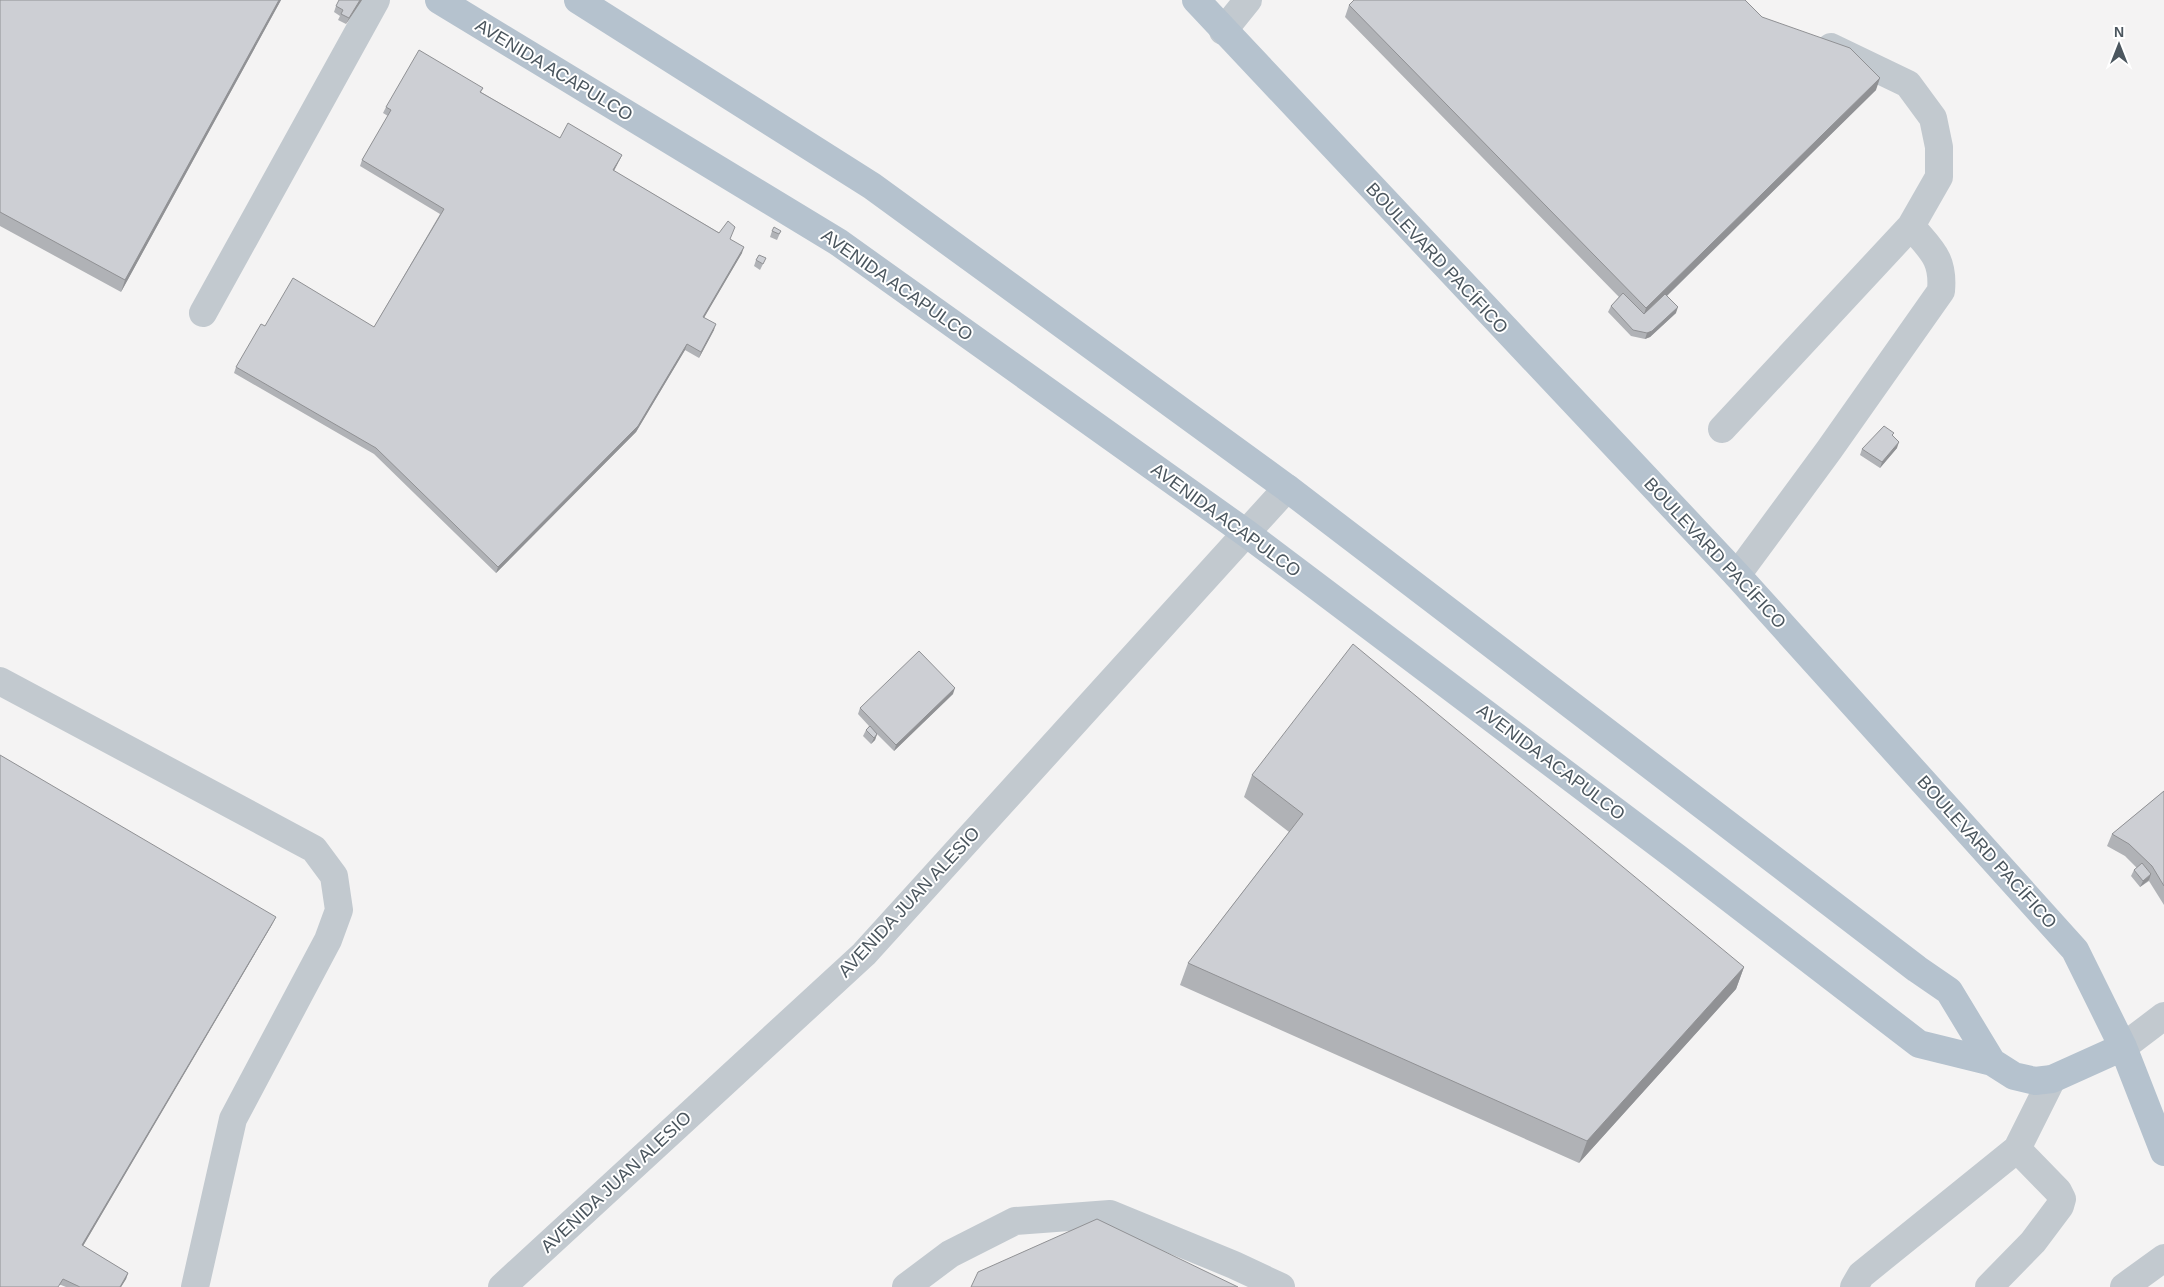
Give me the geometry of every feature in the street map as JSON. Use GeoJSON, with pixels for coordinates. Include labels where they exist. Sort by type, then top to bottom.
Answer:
{"type":"FeatureCollection","features":[{"type":"Feature","properties":{"kind":"main road","name":"AVENIDA ACAPULCO"},"geometry":{"type":"LineString","coordinates":[[440,0],[838,242],[1246,533],[1668,851],[1920,1044],[1992,1062],[2014,1076],[2024,1080],[2035,1081],[2052,1079],[2123,1047]]}},
{"type":"Feature","properties":{"kind":"main road","name":"AVENIDA ACAPULCO"},"geometry":{"type":"LineString","coordinates":[[578,0],[872,186],[1287,488],[1917,969],[1949,991],[1992,1062]]}},
{"type":"Feature","properties":{"kind":"main road","name":"BOULEVARD PACÍFICO"},"geometry":{"type":"LineString","coordinates":[[1196,0],[1223,31],[1737,575],[2075,950],[2123,1047],[2164,1152]]}},
{"type":"Feature","properties":{"kind":"street"},"geometry":{"type":"LineString","coordinates":[[203,314],[376,0]]}},
{"type":"Feature","properties":{"kind":"street"},"geometry":{"type":"LineString","coordinates":[[1223,31],[1248,0]]}},
{"type":"Feature","properties":{"kind":"street"},"geometry":{"type":"LineString","coordinates":[[1722,429],[1911,226],[1939,177],[1939,147],[1933,118],[1908,84],[1809,37]]}},
{"type":"Feature","properties":{"kind":"street"},"geometry":{"type":"LineString","coordinates":[[1737,575],[1829,450],[1941,291],[1942,274],[1936,256],[1911,226]]}},
{"type":"Feature","properties":{"kind":"street","name":"AVENIDA JUAN ALESIO"},"geometry":{"type":"LineString","coordinates":[[502,1287],[864,954],[1287,488]]}},
{"type":"Feature","properties":{"kind":"street"},"geometry":{"type":"LineString","coordinates":[[0,681],[314,849],[334,876],[339,910],[328,940],[233,1120],[195,1287]]}},
{"type":"Feature","properties":{"kind":"street"},"geometry":{"type":"LineString","coordinates":[[2123,1047],[2164,1016]]}},
{"type":"Feature","properties":{"kind":"street"},"geometry":{"type":"LineString","coordinates":[[1854,1287],[1861,1275],[2017,1148],[2052,1079]]}},
{"type":"Feature","properties":{"kind":"street"},"geometry":{"type":"LineString","coordinates":[[1989,1287],[2033,1242],[2060,1206],[2062,1198],[2058,1191],[2017,1148]]}},
{"type":"Feature","properties":{"kind":"street"},"geometry":{"type":"LineString","coordinates":[[906,1287],[950,1254],[1015,1221],[1110,1214],[1234,1265],[1281,1287]]}},
{"type":"Feature","properties":{"kind":"street"},"geometry":{"type":"LineString","coordinates":[[2124,1287],[2164,1258]]}},
{"type":"Feature","properties":{"kind":"building"},"geometry":{"type":"Polygon","coordinates":[[[0,0],[279,0],[125,280],[0,212],[0,0]]]}},
{"type":"Feature","properties":{"kind":"building"},"geometry":{"type":"Polygon","coordinates":[[[339,0],[360,0],[349,18],[341,14],[343,10],[336,6],[339,0]]]}},
{"type":"Feature","properties":{"kind":"building"},"geometry":{"type":"Polygon","coordinates":[[[1354,0],[1745,0],[1762,17],[1850,48],[1880,78],[1646,308],[1349,5],[1354,0]]]}},
{"type":"Feature","properties":{"kind":"building"},"geometry":{"type":"Polygon","coordinates":[[[419,50],[483,88],[480,92],[560,138],[568,123],[622,155],[613,170],[719,233],[728,221],[735,227],[730,239],[744,247],[703,317],[716,324],[701,352],[687,344],[638,426],[498,567],[376,448],[236,367],[261,324],[265,326],[293,278],[374,327],[444,209],[362,160],[391,110],[386,107],[419,50]]]}},
{"type":"Feature","properties":{"kind":"building"},"geometry":{"type":"Polygon","coordinates":[[[774,227],[781,231],[779,234],[772,231],[774,227]]]}},
{"type":"Feature","properties":{"kind":"building"},"geometry":{"type":"Polygon","coordinates":[[[759,255],[766,258],[763,264],[756,260],[759,255]]]}},
{"type":"Feature","properties":{"kind":"building"},"geometry":{"type":"Polygon","coordinates":[[[1623,293],[1644,314],[1665,294],[1678,307],[1652,331],[1647,333],[1633,330],[1611,306],[1623,293]]]}},
{"type":"Feature","properties":{"kind":"building"},"geometry":{"type":"Polygon","coordinates":[[[1884,426],[1894,433],[1892,435],[1899,442],[1882,462],[1862,449],[1884,426]]]}},
{"type":"Feature","properties":{"kind":"building"},"geometry":{"type":"Polygon","coordinates":[[[1353,644],[1744,967],[1587,1141],[1188,963],[1303,814],[1252,775],[1353,644]]]}},
{"type":"Feature","properties":{"kind":"building"},"geometry":{"type":"Polygon","coordinates":[[[919,651],[955,688],[896,745],[860,708],[919,651]]]}},
{"type":"Feature","properties":{"kind":"building"},"geometry":{"type":"Polygon","coordinates":[[[870,726],[877,734],[874,738],[866,730],[870,726]]]}},
{"type":"Feature","properties":{"kind":"building"},"geometry":{"type":"Polygon","coordinates":[[[0,755],[276,917],[82,1245],[128,1273],[120,1287],[80,1287],[63,1279],[58,1287],[0,1287],[0,755]]]}},
{"type":"Feature","properties":{"kind":"building"},"geometry":{"type":"Polygon","coordinates":[[[2164,791],[2164,886],[2152,866],[2129,844],[2112,834],[2164,791]]]}},
{"type":"Feature","properties":{"kind":"building"},"geometry":{"type":"Polygon","coordinates":[[[2142,863],[2151,874],[2143,881],[2134,870],[2142,863]]]}},
{"type":"Feature","properties":{"kind":"building"},"geometry":{"type":"Polygon","coordinates":[[[1097,1219],[1238,1287],[971,1287],[978,1272],[1097,1219]]]}}]}
